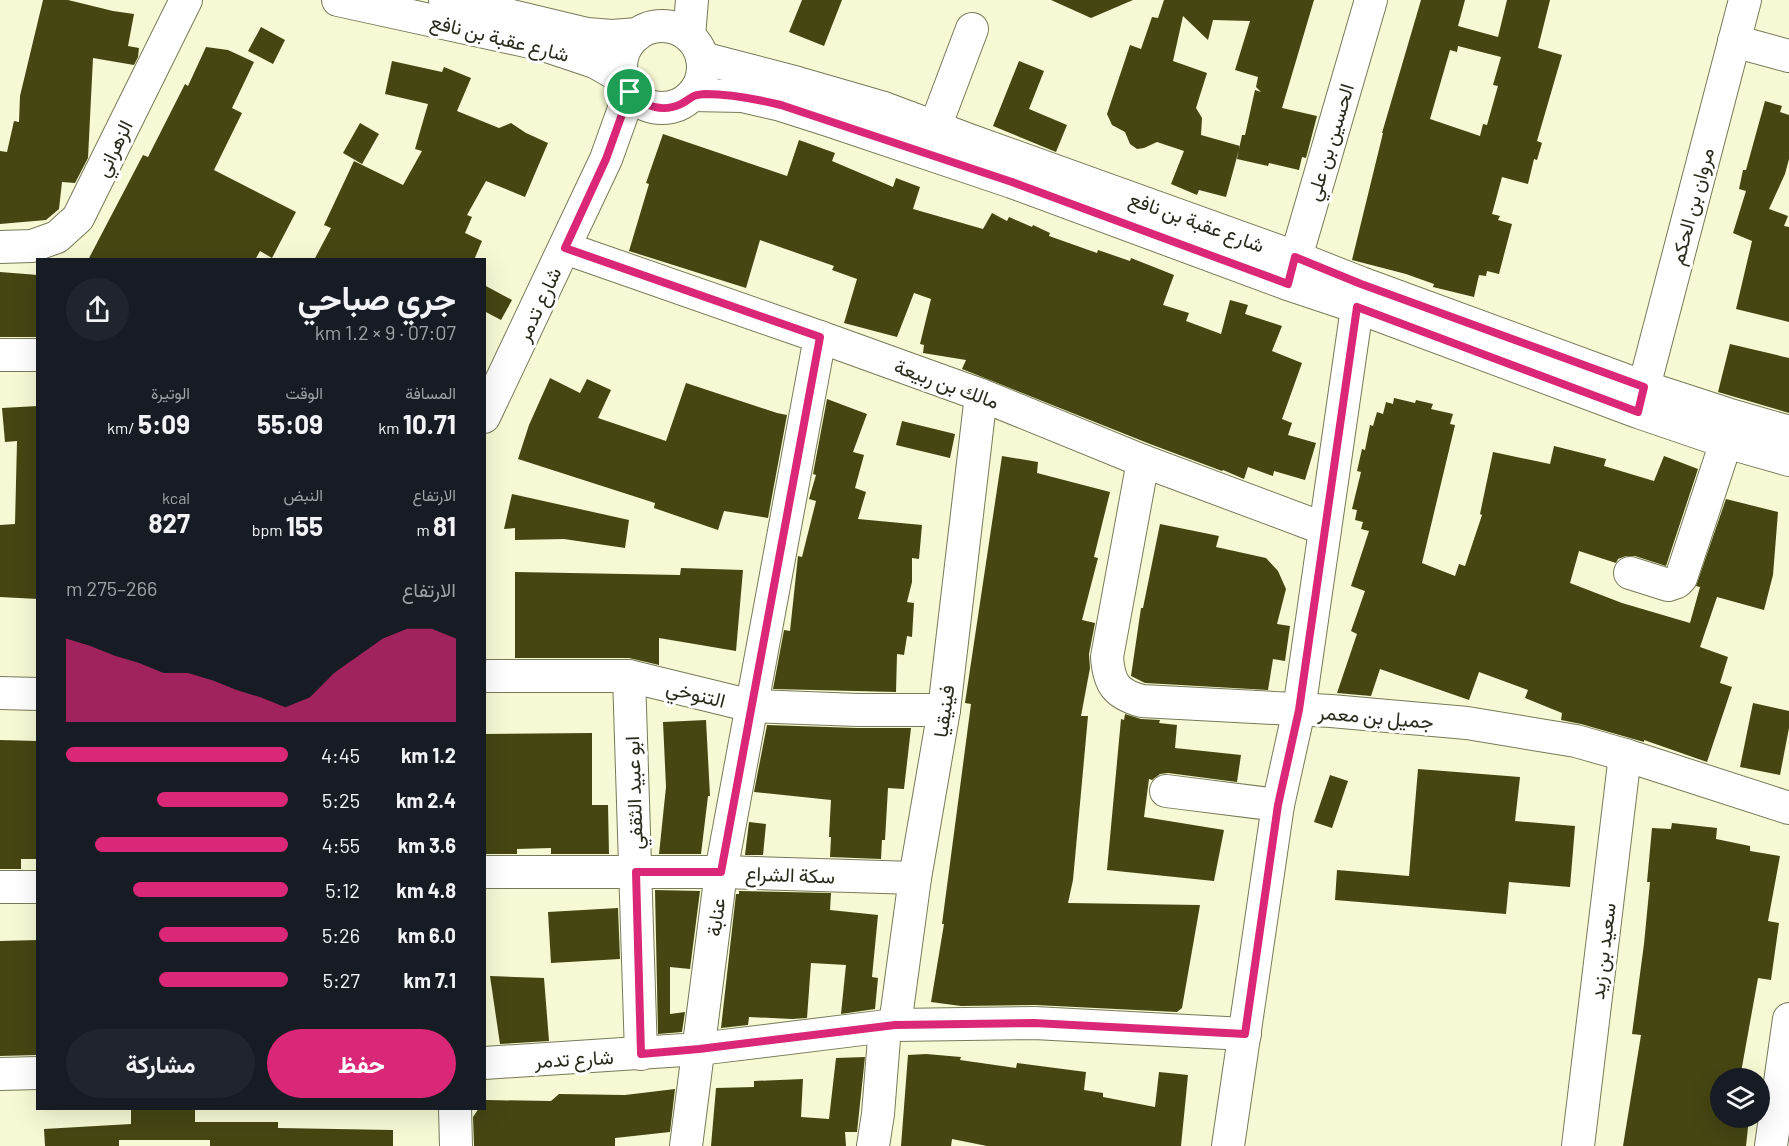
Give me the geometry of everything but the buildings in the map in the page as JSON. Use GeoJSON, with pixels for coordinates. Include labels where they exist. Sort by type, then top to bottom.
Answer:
{"type":"FeatureCollection","features":[{"type":"Feature","properties":{"kind":"street","name":"الزهراني"},"geometry":{"type":"LineString","coordinates":[[0,247],[32,246],[57,237],[78,218],[186,0]]}},
{"type":"Feature","properties":{"kind":"street","name":"شارع عقبة بن نافع"},"geometry":{"type":"LineString","coordinates":[[338,0],[544,45],[595,62],[626,85]]}},
{"type":"Feature","properties":{"kind":"street","name":"شارع عقبة بن نافع"},"geometry":{"type":"LineString","coordinates":[[445,0],[476,3],[587,34],[612,36],[675,31],[934,127],[1291,271]]}},
{"type":"Feature","properties":{"kind":"street"},"geometry":{"type":"LineString","coordinates":[[675,31],[704,71],[700,84],[693,95],[679,105],[662,108],[644,104],[626,85],[621,65],[629,42],[675,31],[692,0]]}},
{"type":"Feature","properties":{"kind":"street","name":"الحسين بن علي"},"geometry":{"type":"LineString","coordinates":[[1291,271],[1371,0]]}},
{"type":"Feature","properties":{"kind":"street","name":"مروان بن الحكم"},"geometry":{"type":"LineString","coordinates":[[1641,399],[1745,0]]}},
{"type":"Feature","properties":{"kind":"street"},"geometry":{"type":"LineString","coordinates":[[934,127],[972,29]]}},
{"type":"Feature","properties":{"kind":"street"},"geometry":{"type":"LineString","coordinates":[[1734,41],[1789,56]]}},
{"type":"Feature","properties":{"kind":"street","name":"شارع تدمر"},"geometry":{"type":"LineString","coordinates":[[486,413],[606,159],[626,85]]}},
{"type":"Feature","properties":{"kind":"street","name":"شارع عقبة بن نافع"},"geometry":{"type":"LineString","coordinates":[[693,95],[742,96],[800,111],[1012,182],[1291,271],[1641,399],[1726,442],[1789,460]]}},
{"type":"Feature","properties":{"kind":"street","name":"شارع تدمر"},"geometry":{"type":"LineString","coordinates":[[606,159],[662,108]]}},
{"type":"Feature","properties":{"kind":"street","name":"مالك بن ربيعة"},"geometry":{"type":"LineString","coordinates":[[565,248],[981,395],[1143,461],[1325,529]]}},
{"type":"Feature","properties":{"kind":"street"},"geometry":{"type":"LineString","coordinates":[[1228,1146],[1278,805],[1299,710],[1359,295]]}},
{"type":"Feature","properties":{"kind":"street","name":"عنابة"},"geometry":{"type":"LineString","coordinates":[[686,1146],[721,872],[820,337]]}},
{"type":"Feature","properties":{"kind":"street"},"geometry":{"type":"LineString","coordinates":[[0,355],[36,355]]}},
{"type":"Feature","properties":{"kind":"street","name":"فينيقيا"},"geometry":{"type":"LineString","coordinates":[[873,1146],[890,1026],[944,710],[981,395]]}},
{"type":"Feature","properties":{"kind":"street","name":"شارع عقبة بن نافع"},"geometry":{"type":"LineString","coordinates":[[1641,399],[1727,414],[1789,432]]}},
{"type":"Feature","properties":{"kind":"street"},"geometry":{"type":"LineString","coordinates":[[1630,573],[1668,585],[1681,578],[1726,442]]}},
{"type":"Feature","properties":{"kind":"street","name":"جميل بن معمر"},"geometry":{"type":"LineString","coordinates":[[1143,461],[1107,657],[1108,673],[1115,687],[1128,697],[1142,701],[1331,711],[1467,723],[1576,741],[1789,808]]}},
{"type":"Feature","properties":{"kind":"street","name":"التنوخي"},"geometry":{"type":"LineString","coordinates":[[486,676],[629,676],[752,706],[944,710]]}},
{"type":"Feature","properties":{"kind":"street","name":"ابو عبيد الثقفي"},"geometry":{"type":"LineString","coordinates":[[629,676],[641,1054]]}},
{"type":"Feature","properties":{"kind":"street"},"geometry":{"type":"LineString","coordinates":[[0,693],[36,694]]}},
{"type":"Feature","properties":{"kind":"street","name":"سعيد بن زيد"},"geometry":{"type":"LineString","coordinates":[[1578,1146],[1625,755]]}},
{"type":"Feature","properties":{"kind":"street"},"geometry":{"type":"LineString","coordinates":[[1166,791],[1278,805]]}},
{"type":"Feature","properties":{"kind":"street","name":"سكة الشراع"},"geometry":{"type":"LineString","coordinates":[[486,872],[721,872],[915,878]]}},
{"type":"Feature","properties":{"kind":"street"},"geometry":{"type":"LineString","coordinates":[[0,887],[36,887]]}},
{"type":"Feature","properties":{"kind":"street"},"geometry":{"type":"LineString","coordinates":[[1777,1144],[1789,1019]]}},
{"type":"Feature","properties":{"kind":"street"},"geometry":{"type":"LineString","coordinates":[[699,1049],[890,1026],[1034,1023],[1245,1034]]}},
{"type":"Feature","properties":{"kind":"street","name":"شارع تدمر"},"geometry":{"type":"LineString","coordinates":[[486,1063],[699,1049]]}},
{"type":"Feature","properties":{"kind":"street"},"geometry":{"type":"LineString","coordinates":[[0,1074],[36,1073]]}},
{"type":"Feature","properties":{"kind":"street"},"geometry":{"type":"LineString","coordinates":[[455,1110],[456,1146]]}},
{"type":"Feature","properties":{"kind":"route"},"geometry":{"type":"LineString","coordinates":[[630,92],[644,104],[662,108],[679,105],[693,95],[707,94],[742,96],[781,105],[1012,182],[1288,284],[1295,257],[1361,284],[1644,387],[1638,412],[1357,307],[1299,710],[1278,805],[1245,1034],[1034,1023],[895,1025],[641,1054],[636,872],[721,872],[820,337],[565,248],[606,159],[630,92]]}}]}
